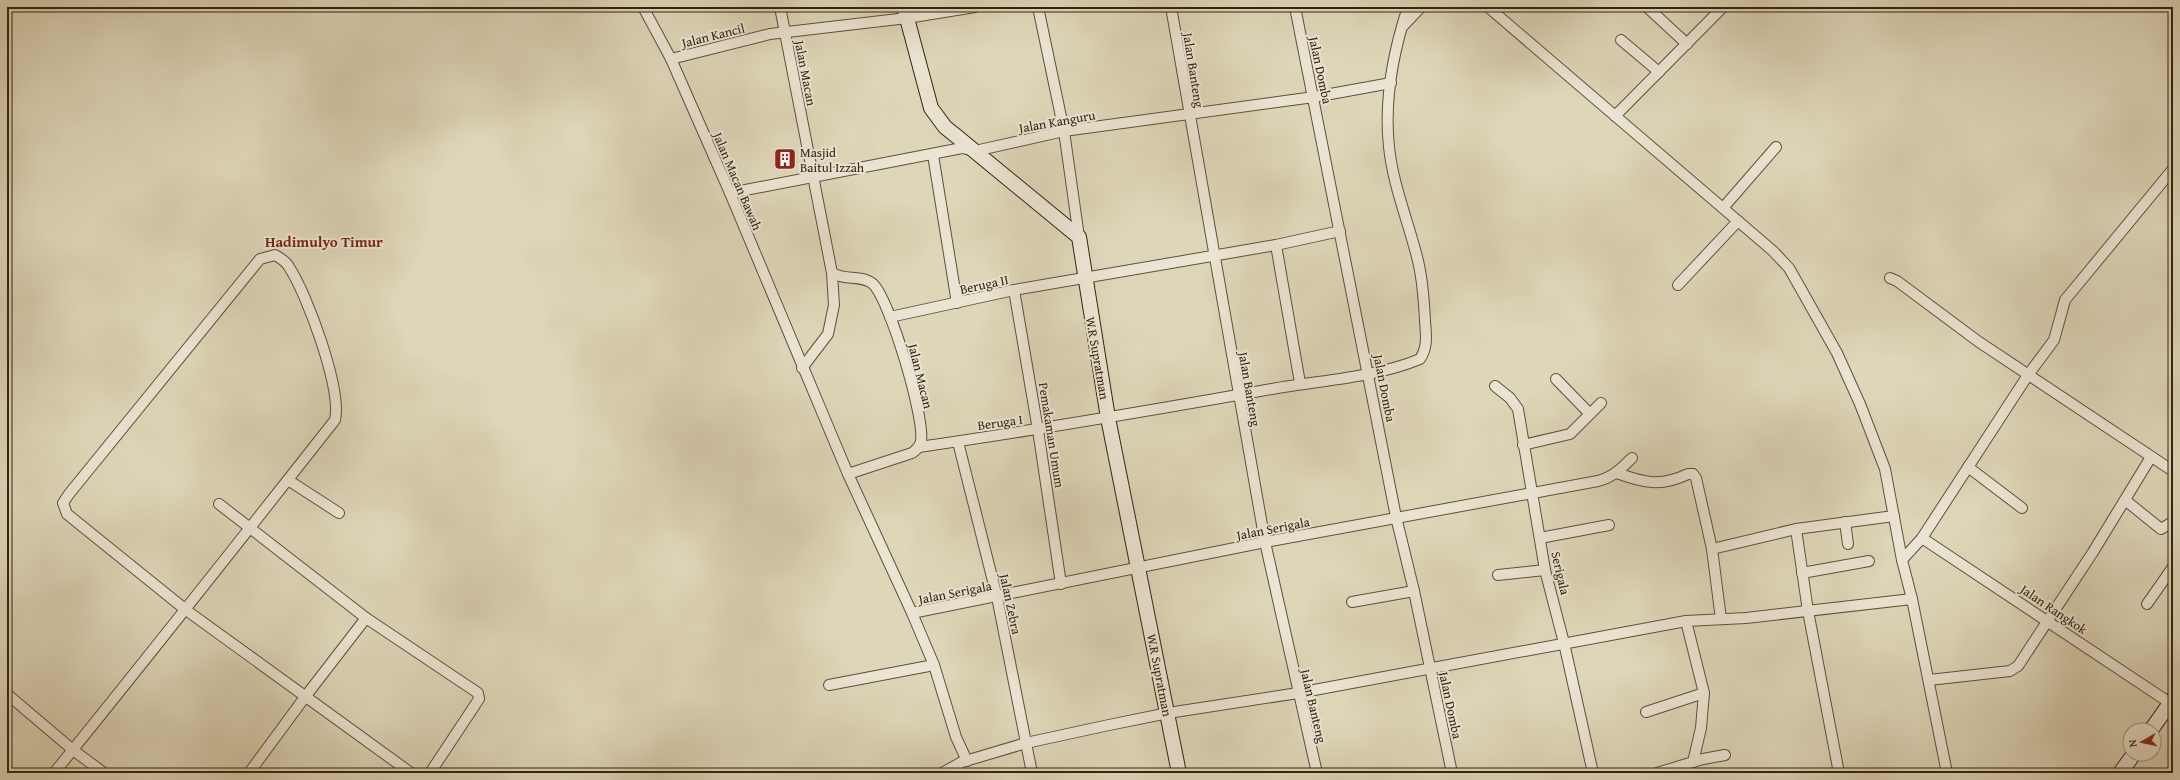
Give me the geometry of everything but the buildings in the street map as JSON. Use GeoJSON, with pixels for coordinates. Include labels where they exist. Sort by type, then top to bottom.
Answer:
{"type":"FeatureCollection","features":[{"type":"Feature","properties":{"kind":"street","name":"Jalan Macan Bawah"},"geometry":{"type":"LineString","coordinates":[[643,7],[671,59],[730,193],[802,368],[848,474],[912,613],[934,666],[964,762],[965,773]]}},
{"type":"Feature","properties":{"kind":"street","name":"Jalan Macan"},"geometry":{"type":"LineString","coordinates":[[780,7],[832,273],[834,305],[828,334],[802,368]]}},
{"type":"Feature","properties":{"kind":"street","name":"Jalan Kancil"},"geometry":{"type":"LineString","coordinates":[[671,59],[770,34],[906,12],[975,7]]}},
{"type":"Feature","properties":{"kind":"street"},"geometry":{"type":"LineString","coordinates":[[1038,7],[1064,131],[1078,237]]}},
{"type":"Feature","properties":{"kind":"street","name":"Jalan Banteng"},"geometry":{"type":"LineString","coordinates":[[1171,7],[1188,115],[1265,542],[1317,773]]}},
{"type":"Feature","properties":{"kind":"street","name":"Jalan Domba"},"geometry":{"type":"LineString","coordinates":[[1295,7],[1369,374],[1396,517],[1414,591],[1452,773]]}},
{"type":"Feature","properties":{"kind":"street","name":"Beruga I"},"geometry":{"type":"LineString","coordinates":[[919,447],[1038,430],[1300,383],[1369,374],[1420,359],[1427,347],[1421,274],[1390,154],[1388,122],[1390,83],[1394,57],[1408,7]]}},
{"type":"Feature","properties":{"kind":"street"},"geometry":{"type":"LineString","coordinates":[[1401,28],[1422,7]]}},
{"type":"Feature","properties":{"kind":"street"},"geometry":{"type":"LineString","coordinates":[[1488,7],[1773,251],[1788,268],[1838,352],[1879,449],[1889,484],[1902,560],[1912,599],[1947,773]]}},
{"type":"Feature","properties":{"kind":"street"},"geometry":{"type":"LineString","coordinates":[[1648,7],[1687,44]]}},
{"type":"Feature","properties":{"kind":"street"},"geometry":{"type":"LineString","coordinates":[[1615,116],[1687,44],[1716,9]]}},
{"type":"Feature","properties":{"kind":"street"},"geometry":{"type":"LineString","coordinates":[[906,12],[931,108],[945,127],[1078,237]]}},
{"type":"Feature","properties":{"kind":"street"},"geometry":{"type":"LineString","coordinates":[[1621,40],[1659,72]]}},
{"type":"Feature","properties":{"kind":"street","name":"Jalan Kanguru"},"geometry":{"type":"LineString","coordinates":[[730,193],[933,155],[962,148],[975,151],[1064,131],[1314,97],[1390,83]]}},
{"type":"Feature","properties":{"kind":"street"},"geometry":{"type":"LineString","coordinates":[[1723,208],[1776,147]]}},
{"type":"Feature","properties":{"kind":"street"},"geometry":{"type":"LineString","coordinates":[[933,155],[957,303]]}},
{"type":"Feature","properties":{"kind":"street"},"geometry":{"type":"LineString","coordinates":[[1902,560],[1922,538],[2028,375],[2054,340],[2065,300],[2173,170]]}},
{"type":"Feature","properties":{"kind":"street"},"geometry":{"type":"LineString","coordinates":[[1678,285],[1738,221]]}},
{"type":"Feature","properties":{"kind":"street","name":"Beruga II"},"geometry":{"type":"LineString","coordinates":[[890,317],[1014,290],[1276,245],[1340,231]]}},
{"type":"Feature","properties":{"kind":"street","name":"W.R Supratman"},"geometry":{"type":"LineString","coordinates":[[1078,237],[1108,418],[1179,773]]}},
{"type":"Feature","properties":{"kind":"street"},"geometry":{"type":"LineString","coordinates":[[1276,245],[1300,383]]}},
{"type":"Feature","properties":{"kind":"street"},"geometry":{"type":"LineString","coordinates":[[54,773],[145,658],[186,610],[335,420],[337,403],[315,324],[289,266],[275,255],[260,260],[63,503],[67,514],[186,610],[410,773]]}},
{"type":"Feature","properties":{"kind":"street","name":"Jalan Macan"},"geometry":{"type":"LineString","coordinates":[[832,273],[839,278],[864,279],[872,283],[890,317],[904,355],[919,422],[921,440],[919,447]]}},
{"type":"Feature","properties":{"kind":"street"},"geometry":{"type":"LineString","coordinates":[[1890,278],[1897,281],[2028,375],[2173,471]]}},
{"type":"Feature","properties":{"kind":"street","name":"Pemakaman Umum"},"geometry":{"type":"LineString","coordinates":[[1014,290],[1038,430],[1061,584]]}},
{"type":"Feature","properties":{"kind":"street"},"geometry":{"type":"LineString","coordinates":[[1556,380],[1590,414]]}},
{"type":"Feature","properties":{"kind":"street","name":"Serigala"},"geometry":{"type":"LineString","coordinates":[[1495,386],[1510,398],[1518,409],[1545,570],[1564,643],[1593,773]]}},
{"type":"Feature","properties":{"kind":"street"},"geometry":{"type":"LineString","coordinates":[[1523,445],[1570,434],[1601,403]]}},
{"type":"Feature","properties":{"kind":"street","name":"Jalan Zebra"},"geometry":{"type":"LineString","coordinates":[[958,442],[997,596],[1032,773]]}},
{"type":"Feature","properties":{"kind":"street"},"geometry":{"type":"LineString","coordinates":[[848,474],[912,453],[919,447]]}},
{"type":"Feature","properties":{"kind":"street"},"geometry":{"type":"LineString","coordinates":[[1929,680],[2010,671],[2018,666],[2151,457]]}},
{"type":"Feature","properties":{"kind":"street","name":"Jalan Serigala"},"geometry":{"type":"LineString","coordinates":[[912,613],[1396,517],[1533,495],[1608,478],[1617,473],[1632,458]]}},
{"type":"Feature","properties":{"kind":"street"},"geometry":{"type":"LineString","coordinates":[[1968,467],[2022,508]]}},
{"type":"Feature","properties":{"kind":"street"},"geometry":{"type":"LineString","coordinates":[[1617,473],[1634,479],[1658,484],[1693,474],[1696,478],[1712,549],[1721,619]]}},
{"type":"Feature","properties":{"kind":"street"},"geometry":{"type":"LineString","coordinates":[[288,480],[339,513]]}},
{"type":"Feature","properties":{"kind":"street"},"geometry":{"type":"LineString","coordinates":[[2125,500],[2161,529],[2171,523],[2173,524]]}},
{"type":"Feature","properties":{"kind":"street"},"geometry":{"type":"LineString","coordinates":[[219,504],[251,527],[366,618],[478,692],[480,698],[430,773]]}},
{"type":"Feature","properties":{"kind":"street"},"geometry":{"type":"LineString","coordinates":[[1712,549],[1796,528],[1894,516]]}},
{"type":"Feature","properties":{"kind":"street"},"geometry":{"type":"LineString","coordinates":[[1845,522],[1848,544]]}},
{"type":"Feature","properties":{"kind":"street"},"geometry":{"type":"LineString","coordinates":[[1540,538],[1609,526]]}},
{"type":"Feature","properties":{"kind":"street"},"geometry":{"type":"LineString","coordinates":[[1796,528],[1808,611],[1838,773]]}},
{"type":"Feature","properties":{"kind":"street","name":"Jalan Rangkok"},"geometry":{"type":"LineString","coordinates":[[1922,538],[2172,703]]}},
{"type":"Feature","properties":{"kind":"street"},"geometry":{"type":"LineString","coordinates":[[1802,573],[1869,561]]}},
{"type":"Feature","properties":{"kind":"street"},"geometry":{"type":"LineString","coordinates":[[2147,604],[2173,566]]}},
{"type":"Feature","properties":{"kind":"street"},"geometry":{"type":"LineString","coordinates":[[1498,575],[1545,570]]}},
{"type":"Feature","properties":{"kind":"street"},"geometry":{"type":"LineString","coordinates":[[1352,602],[1414,591]]}},
{"type":"Feature","properties":{"kind":"street"},"geometry":{"type":"LineString","coordinates":[[942,773],[964,762],[1026,744],[1168,713],[1298,693],[1686,620],[1746,618],[1912,599]]}},
{"type":"Feature","properties":{"kind":"street"},"geometry":{"type":"LineString","coordinates":[[249,773],[305,696],[366,618]]}},
{"type":"Feature","properties":{"kind":"street"},"geometry":{"type":"LineString","coordinates":[[1686,620],[1704,693],[1701,728],[1693,762]]}},
{"type":"Feature","properties":{"kind":"street"},"geometry":{"type":"LineString","coordinates":[[829,685],[934,666]]}},
{"type":"Feature","properties":{"kind":"street"},"geometry":{"type":"LineString","coordinates":[[1646,712],[1704,693]]}},
{"type":"Feature","properties":{"kind":"street"},"geometry":{"type":"LineString","coordinates":[[7,694],[73,750],[104,773]]}},
{"type":"Feature","properties":{"kind":"street"},"geometry":{"type":"LineString","coordinates":[[2157,722],[2172,703]]}},
{"type":"Feature","properties":{"kind":"street"},"geometry":{"type":"LineString","coordinates":[[1657,773],[1693,762],[1725,755]]}},
{"type":"Feature","properties":{"kind":"street"},"geometry":{"type":"LineString","coordinates":[[2120,773],[2128,762]]}},
{"type":"Feature","properties":{"kind":"place","name":"Masjid Baitul Izzah"},"geometry":{"type":"Point","coordinates":[785,159]}},
{"type":"Feature","properties":{"kind":"district","name":"Hadimulyo Timur"},"geometry":{"type":"Point","coordinates":[324,242]}}]}
